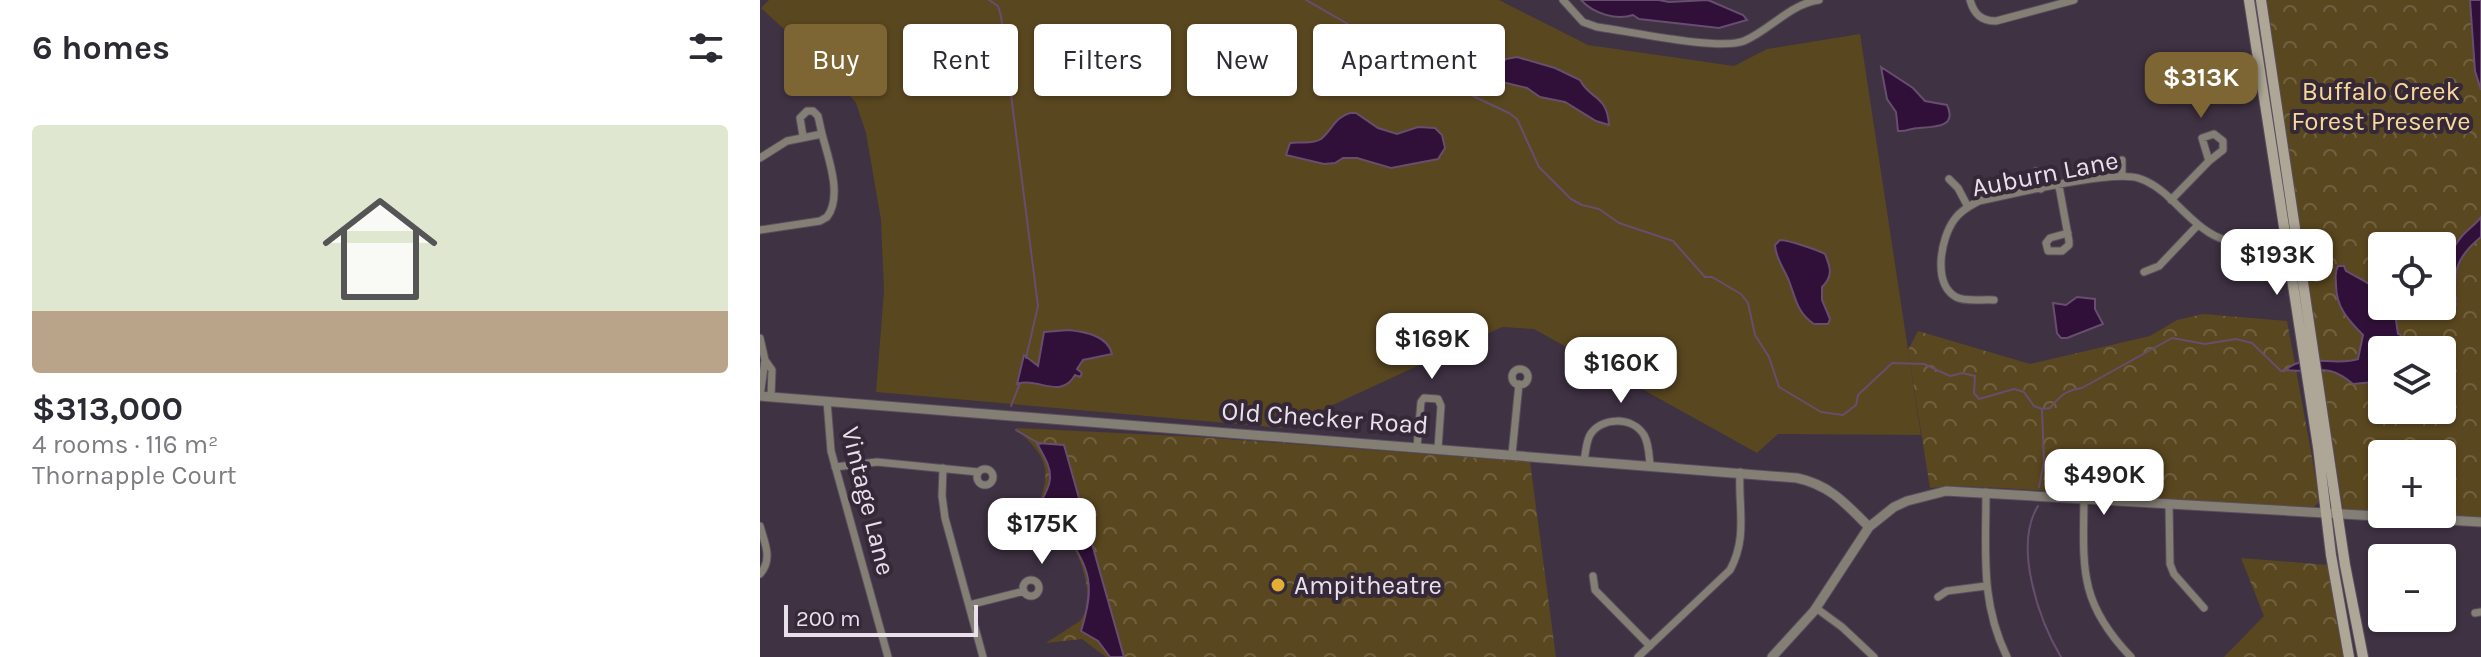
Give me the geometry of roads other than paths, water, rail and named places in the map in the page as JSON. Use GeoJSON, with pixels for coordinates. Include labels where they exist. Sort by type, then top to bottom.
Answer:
{"type":"FeatureCollection","features":[{"type":"Feature","properties":{"kind":"main road"},"geometry":{"type":"LineString","coordinates":[[2249,0],[2363,657]]}},
{"type":"Feature","properties":{"kind":"main road"},"geometry":{"type":"LineString","coordinates":[[2261,0],[2290,234]]}},
{"type":"Feature","properties":{"kind":"main road"},"geometry":{"type":"LineString","coordinates":[[2313,380],[2326,514],[2349,657]]}},
{"type":"Feature","properties":{"kind":"street"},"geometry":{"type":"LineString","coordinates":[[1563,0],[1583,22],[1597,27],[1716,44],[1744,41],[1790,12],[1819,0]]}},
{"type":"Feature","properties":{"kind":"street"},"geometry":{"type":"LineString","coordinates":[[1970,0],[1975,13],[1988,21],[1996,21],[2074,0]]}},
{"type":"Feature","properties":{"kind":"street"},"geometry":{"type":"LineString","coordinates":[[760,230],[820,221],[832,211],[835,202],[830,162],[816,114],[807,111],[800,118],[803,136]]}},
{"type":"Feature","properties":{"kind":"street"},"geometry":{"type":"LineString","coordinates":[[760,158],[787,141],[822,134]]}},
{"type":"Feature","properties":{"kind":"street"},"geometry":{"type":"LineString","coordinates":[[2122,160],[2122,176]]}},
{"type":"Feature","properties":{"kind":"street"},"geometry":{"type":"LineString","coordinates":[[2171,200],[2209,161]]}},
{"type":"Feature","properties":{"kind":"street"},"geometry":{"type":"LineString","coordinates":[[2036,171],[2041,189]]}},
{"type":"Feature","properties":{"kind":"street","name":"Auburn Lane"},"geometry":{"type":"LineString","coordinates":[[1994,300],[1959,299],[1945,282],[1941,267],[1942,247],[1954,219],[1979,201],[2122,176],[2141,179],[2171,200],[2214,238],[2234,243]]}},
{"type":"Feature","properties":{"kind":"street"},"geometry":{"type":"LineString","coordinates":[[1949,179],[1968,207]]}},
{"type":"Feature","properties":{"kind":"street"},"geometry":{"type":"LineString","coordinates":[[2059,186],[2068,233]]}},
{"type":"Feature","properties":{"kind":"street"},"geometry":{"type":"LineString","coordinates":[[2144,272],[2159,266],[2197,226]]}},
{"type":"Feature","properties":{"kind":"street"},"geometry":{"type":"LineString","coordinates":[[2229,268],[2234,243],[2290,234]]}},
{"type":"Feature","properties":{"kind":"street"},"geometry":{"type":"LineString","coordinates":[[760,338],[765,360],[764,396]]}},
{"type":"Feature","properties":{"kind":"street"},"geometry":{"type":"LineString","coordinates":[[1512,454],[1519,384]]}},
{"type":"Feature","properties":{"kind":"street","name":"Old Checker Road"},"geometry":{"type":"LineString","coordinates":[[764,396],[1740,472],[1812,481],[1834,492],[1869,527]]}},
{"type":"Feature","properties":{"kind":"street"},"geometry":{"type":"LineString","coordinates":[[1417,447],[1421,402],[1431,396],[1438,399],[1441,406],[1438,448]]}},
{"type":"Feature","properties":{"kind":"street","name":"Vintage Lane"},"geometry":{"type":"LineString","coordinates":[[827,401],[828,435],[835,467],[888,657]]}},
{"type":"Feature","properties":{"kind":"street"},"geometry":{"type":"LineString","coordinates":[[1584,460],[1589,437],[1595,429],[1622,421],[1641,430],[1646,438],[1650,465]]}},
{"type":"Feature","properties":{"kind":"street"},"geometry":{"type":"LineString","coordinates":[[835,467],[865,462],[978,472]]}},
{"type":"Feature","properties":{"kind":"street"},"geometry":{"type":"LineString","coordinates":[[943,468],[943,507],[983,657]]}},
{"type":"Feature","properties":{"kind":"street"},"geometry":{"type":"LineString","coordinates":[[1638,657],[1722,578],[1738,555],[1742,537],[1738,500],[1740,472]]}},
{"type":"Feature","properties":{"kind":"street"},"geometry":{"type":"LineString","coordinates":[[1772,657],[1816,608],[1869,527],[1894,507],[1920,496],[1946,491],[2481,522]]}},
{"type":"Feature","properties":{"kind":"street"},"geometry":{"type":"LineString","coordinates":[[1986,492],[1986,586],[1995,627],[2007,657]]}},
{"type":"Feature","properties":{"kind":"street"},"geometry":{"type":"LineString","coordinates":[[2084,499],[2083,562],[2092,604],[2105,628],[2131,657]]}},
{"type":"Feature","properties":{"kind":"street"},"geometry":{"type":"LineString","coordinates":[[2169,504],[2170,564],[2174,574],[2204,608]]}},
{"type":"Feature","properties":{"kind":"street"},"geometry":{"type":"LineString","coordinates":[[760,526],[768,563],[760,574]]}},
{"type":"Feature","properties":{"kind":"street"},"geometry":{"type":"LineString","coordinates":[[1593,576],[1595,590],[1650,646]]}},
{"type":"Feature","properties":{"kind":"street"},"geometry":{"type":"LineString","coordinates":[[1938,597],[1947,591],[1986,586]]}},
{"type":"Feature","properties":{"kind":"street"},"geometry":{"type":"LineString","coordinates":[[969,605],[1024,591]]}},
{"type":"Feature","properties":{"kind":"street"},"geometry":{"type":"LineString","coordinates":[[1816,608],[1874,657]]}},
{"type":"Feature","properties":{"kind":"waterway"},"geometry":{"type":"LineString","coordinates":[[989,0],[998,6],[1001,16],[1038,306],[1026,358]]}},
{"type":"Feature","properties":{"kind":"waterway"},"geometry":{"type":"LineString","coordinates":[[1306,0],[1475,97],[1509,113],[1517,119],[1539,167],[1571,199],[1599,209],[1619,223],[1673,241],[1705,277],[1712,277],[1741,294],[1748,303],[1755,335],[1769,357],[1779,387],[1821,412],[1843,415],[1856,405],[1858,395],[1892,363],[1924,364],[1950,376],[1962,373],[1975,376],[1974,393],[1979,399],[2014,389],[2024,392],[2034,406],[2042,409]]}},
{"type":"Feature","properties":{"kind":"waterway"},"geometry":{"type":"LineString","coordinates":[[2042,409],[2050,408],[2067,392],[2082,388],[2172,338],[2205,344],[2236,339],[2252,343],[2281,371],[2285,370]]}},
{"type":"Feature","properties":{"kind":"waterway"},"geometry":{"type":"LineString","coordinates":[[1011,406],[1020,383]]}},
{"type":"Feature","properties":{"kind":"waterway"},"geometry":{"type":"LineString","coordinates":[[2039,487],[2044,462],[2042,410]]}},
{"type":"Feature","properties":{"kind":"waterway"},"geometry":{"type":"LineString","coordinates":[[1016,430],[1040,444]]}},
{"type":"Feature","properties":{"kind":"waterway"},"geometry":{"type":"LineString","coordinates":[[2038,506],[2031,522],[2028,562],[2037,604],[2061,657]]}},
{"type":"Feature","properties":{"kind":"place","name":"Ampitheatre"},"geometry":{"type":"Point","coordinates":[1278,585]}},
{"type":"Feature","properties":{"kind":"park label","name":"Buffalo Creek Forest Preserve"},"geometry":{"type":"Point","coordinates":[2381,106]}}]}
